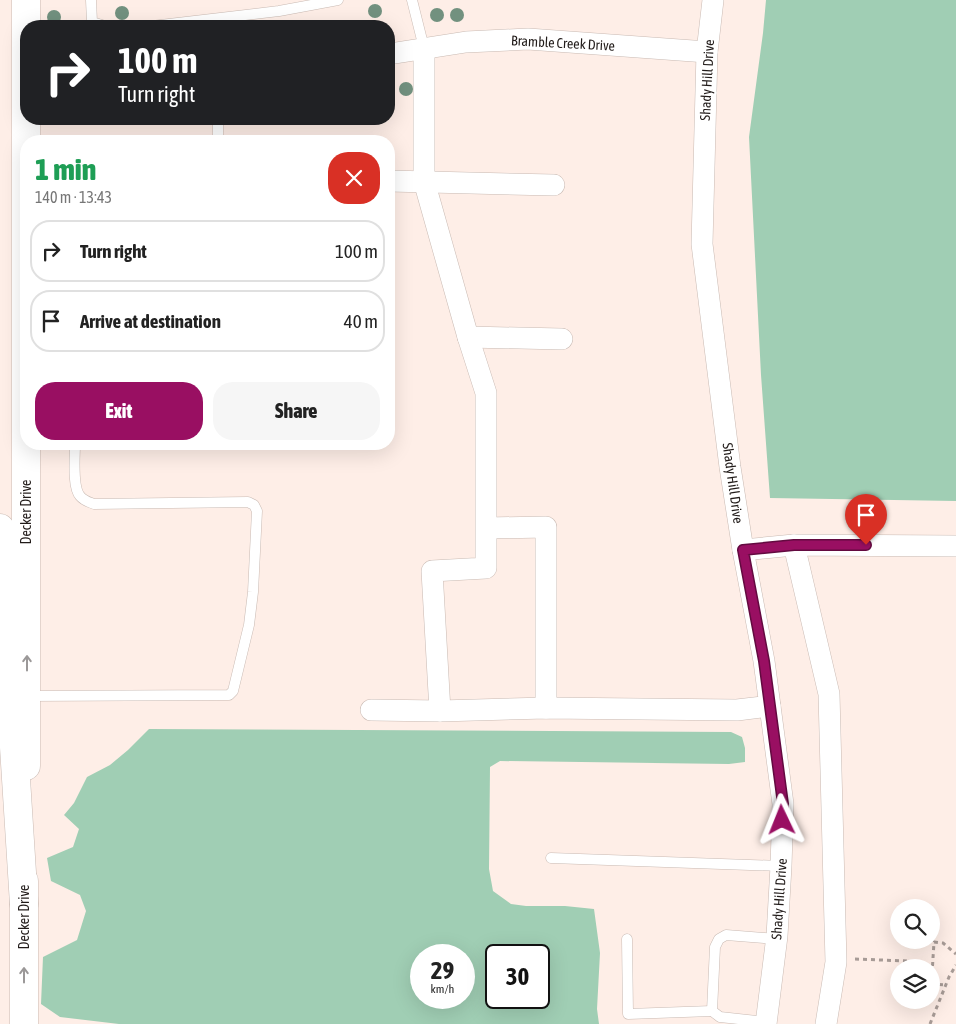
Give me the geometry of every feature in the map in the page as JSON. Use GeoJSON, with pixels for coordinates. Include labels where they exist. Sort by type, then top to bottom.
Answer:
{"type":"FeatureCollection","features":[{"type":"Feature","properties":{"kind":"main road","name":"Decker Drive"},"geometry":{"type":"LineString","coordinates":[[26,0],[26,20]]}},
{"type":"Feature","properties":{"kind":"main road","name":"Decker Drive"},"geometry":{"type":"LineString","coordinates":[[24,1024],[27,696],[26,450]]}},
{"type":"Feature","properties":{"kind":"main road"},"geometry":{"type":"LineString","coordinates":[[0,528],[24,904]]}},
{"type":"Feature","properties":{"kind":"street","name":"Shady Hill Drive"},"geometry":{"type":"LineString","coordinates":[[713,0],[707,52],[702,244],[730,466],[743,550],[764,661],[783,804],[776,940],[766,1023]]}},
{"type":"Feature","properties":{"kind":"street","name":"Bramble Creek Drive"},"geometry":{"type":"LineString","coordinates":[[395,53],[466,42],[528,39],[707,52]]}},
{"type":"Feature","properties":{"kind":"street"},"geometry":{"type":"LineString","coordinates":[[424,48],[424,181],[468,337],[486,393],[486,568],[432,571],[440,711]]}},
{"type":"Feature","properties":{"kind":"street"},"geometry":{"type":"LineString","coordinates":[[395,181],[554,185]]}},
{"type":"Feature","properties":{"kind":"street"},"geometry":{"type":"LineString","coordinates":[[468,337],[562,339]]}},
{"type":"Feature","properties":{"kind":"street"},"geometry":{"type":"LineString","coordinates":[[487,528],[546,527],[546,708]]}},
{"type":"Feature","properties":{"kind":"street"},"geometry":{"type":"LineString","coordinates":[[743,550],[794,545],[956,546]]}},
{"type":"Feature","properties":{"kind":"street"},"geometry":{"type":"LineString","coordinates":[[794,545],[829,694],[836,957],[826,1024]]}},
{"type":"Feature","properties":{"kind":"street"},"geometry":{"type":"LineString","coordinates":[[371,710],[440,711],[546,708],[737,710],[770,706]]}},
{"type":"Feature","properties":{"kind":"lane"},"geometry":{"type":"LineString","coordinates":[[91,0],[92,20]]}},
{"type":"Feature","properties":{"kind":"lane"},"geometry":{"type":"LineString","coordinates":[[203,20],[279,11],[338,0]]}},
{"type":"Feature","properties":{"kind":"lane"},"geometry":{"type":"LineString","coordinates":[[412,0],[424,48]]}},
{"type":"Feature","properties":{"kind":"lane"},"geometry":{"type":"LineString","coordinates":[[27,696],[229,695],[233,691],[249,624],[253,592],[257,511],[254,504],[248,502],[94,504],[86,502],[76,488],[75,450]]}},
{"type":"Feature","properties":{"kind":"lane"},"geometry":{"type":"LineString","coordinates":[[551,858],[781,866]]}},
{"type":"Feature","properties":{"kind":"lane"},"geometry":{"type":"LineString","coordinates":[[712,1011],[715,947],[719,938],[726,934],[776,940]]}},
{"type":"Feature","properties":{"kind":"lane"},"geometry":{"type":"LineString","coordinates":[[627,939],[628,1014],[712,1011],[720,1017],[766,1023]]}},
{"type":"Feature","properties":{"kind":"path"},"geometry":{"type":"LineString","coordinates":[[933,959],[934,942],[942,943],[956,954]]}},
{"type":"Feature","properties":{"kind":"path"},"geometry":{"type":"LineString","coordinates":[[836,957],[890,960]]}},
{"type":"Feature","properties":{"kind":"path"},"geometry":{"type":"LineString","coordinates":[[930,1024],[956,966]]}},
{"type":"Feature","properties":{"kind":"path"},"geometry":{"type":"LineString","coordinates":[[940,985],[946,985]]}},
{"type":"Feature","properties":{"kind":"green space"},"geometry":{"type":"Polygon","coordinates":[[[766,0],[956,0],[956,501],[770,498],[761,375],[749,137],[766,0]]]}},
{"type":"Feature","properties":{"kind":"green space"},"geometry":{"type":"Polygon","coordinates":[[[149,729],[731,732],[742,737],[745,748],[745,762],[729,764],[500,761],[490,767],[489,869],[493,891],[511,904],[594,909],[600,953],[597,1009],[599,1024],[119,1024],[60,1017],[41,1004],[43,957],[77,940],[86,911],[80,895],[51,881],[47,858],[73,847],[79,829],[64,815],[74,803],[87,777],[110,765],[149,729]]]}},
{"type":"Feature","properties":{"kind":"route"},"geometry":{"type":"LineString","coordinates":[[782,820],[783,804],[764,661],[743,550],[794,545],[866,545]]}}]}
